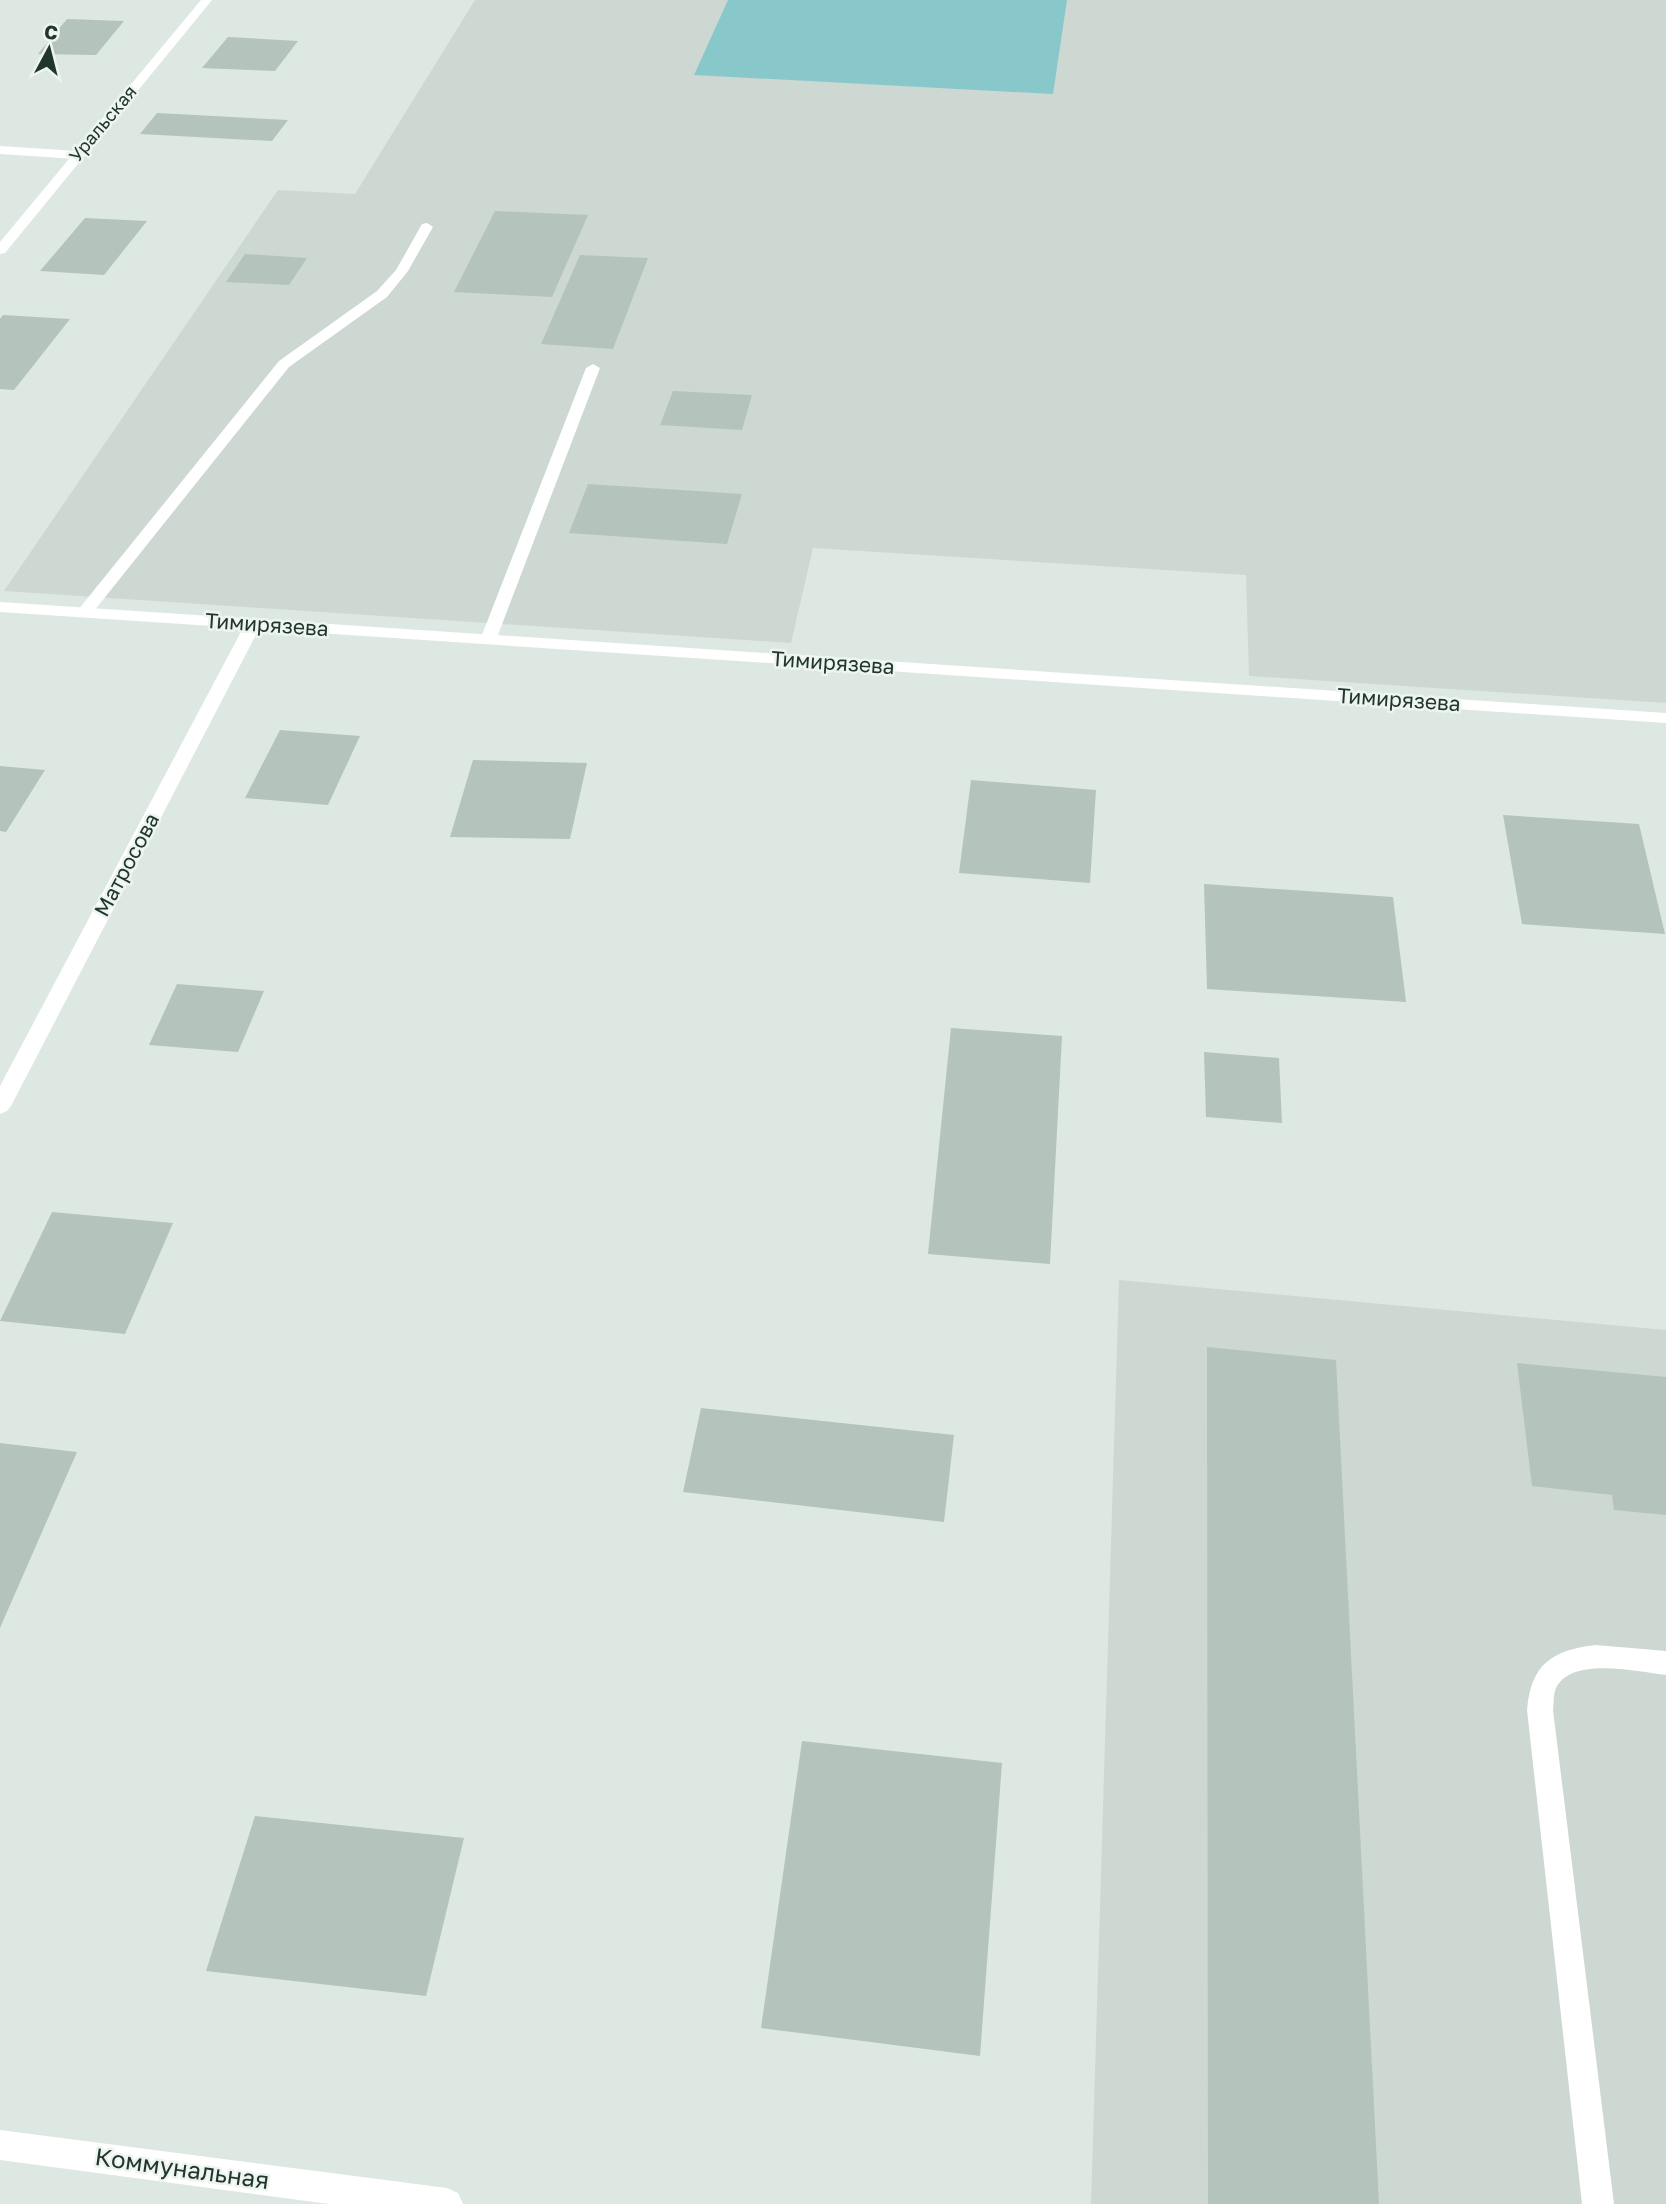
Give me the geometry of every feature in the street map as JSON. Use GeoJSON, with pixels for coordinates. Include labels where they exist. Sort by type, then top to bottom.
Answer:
{"type":"FeatureCollection","features":[{"type":"Feature","properties":{"kind":"street","name":"Уральская"},"geometry":{"type":"LineString","coordinates":[[0,250],[207,0]]}},
{"type":"Feature","properties":{"kind":"street"},"geometry":{"type":"LineString","coordinates":[[0,150],[77,155]]}},
{"type":"Feature","properties":{"kind":"street"},"geometry":{"type":"LineString","coordinates":[[84,613],[284,364],[305,345],[381,295],[396,280],[428,227]]}},
{"type":"Feature","properties":{"kind":"street"},"geometry":{"type":"LineString","coordinates":[[488,640],[593,368]]}},
{"type":"Feature","properties":{"kind":"street","name":"Тимирязева"},"geometry":{"type":"LineString","coordinates":[[0,607],[1666,718]]}},
{"type":"Feature","properties":{"kind":"street","name":"Матросова"},"geometry":{"type":"LineString","coordinates":[[0,1106],[253,624]]}},
{"type":"Feature","properties":{"kind":"street"},"geometry":{"type":"LineString","coordinates":[[1598,2204],[1540,1710],[1542,1688],[1554,1669],[1573,1660],[1601,1657],[1666,1663]]}},
{"type":"Feature","properties":{"kind":"street","name":"Коммунальная"},"geometry":{"type":"LineString","coordinates":[[0,2145],[447,2204]]}},
{"type":"Feature","properties":{"kind":"shaded area"},"geometry":{"type":"Polygon","coordinates":[[[475,0],[1666,0],[1666,703],[1249,676],[1246,575],[813,548],[791,643],[4,591],[278,190],[355,194],[475,0]]]}},
{"type":"Feature","properties":{"kind":"shaded area"},"geometry":{"type":"Polygon","coordinates":[[[1119,1280],[1666,1330],[1666,2204],[1091,2204],[1119,1280]]]}},
{"type":"Feature","properties":{"kind":"water"},"geometry":{"type":"Polygon","coordinates":[[[728,0],[1067,0],[1053,94],[694,75],[728,0]]]}},
{"type":"Feature","properties":{"kind":"building"},"geometry":{"type":"Polygon","coordinates":[[[67,19],[124,21],[96,55],[38,54],[67,19]]]}},
{"type":"Feature","properties":{"kind":"building"},"geometry":{"type":"Polygon","coordinates":[[[228,37],[298,41],[275,71],[202,68],[228,37]]]}},
{"type":"Feature","properties":{"kind":"building"},"geometry":{"type":"Polygon","coordinates":[[[157,113],[288,120],[272,141],[140,134],[157,113]]]}},
{"type":"Feature","properties":{"kind":"building"},"geometry":{"type":"Polygon","coordinates":[[[495,211],[588,215],[552,297],[454,292],[495,211]]]}},
{"type":"Feature","properties":{"kind":"building"},"geometry":{"type":"Polygon","coordinates":[[[85,218],[147,221],[104,275],[40,271],[85,218]]]}},
{"type":"Feature","properties":{"kind":"building"},"geometry":{"type":"Polygon","coordinates":[[[245,254],[307,258],[289,285],[226,282],[245,254]]]}},
{"type":"Feature","properties":{"kind":"building"},"geometry":{"type":"Polygon","coordinates":[[[580,255],[648,258],[613,349],[541,344],[580,255]]]}},
{"type":"Feature","properties":{"kind":"building"},"geometry":{"type":"Polygon","coordinates":[[[3,315],[70,319],[14,390],[0,389],[0,319],[3,315]]]}},
{"type":"Feature","properties":{"kind":"building"},"geometry":{"type":"Polygon","coordinates":[[[673,391],[752,395],[742,430],[660,425],[673,391]]]}},
{"type":"Feature","properties":{"kind":"building"},"geometry":{"type":"Polygon","coordinates":[[[588,484],[742,494],[727,544],[569,533],[588,484]]]}},
{"type":"Feature","properties":{"kind":"building"},"geometry":{"type":"Polygon","coordinates":[[[280,730],[360,736],[328,805],[245,798],[280,730]]]}},
{"type":"Feature","properties":{"kind":"building"},"geometry":{"type":"Polygon","coordinates":[[[473,760],[587,763],[570,839],[450,837],[473,760]]]}},
{"type":"Feature","properties":{"kind":"building"},"geometry":{"type":"Polygon","coordinates":[[[0,766],[45,770],[6,832],[0,831],[0,766]]]}},
{"type":"Feature","properties":{"kind":"building"},"geometry":{"type":"Polygon","coordinates":[[[971,780],[1096,790],[1090,883],[959,873],[971,780]]]}},
{"type":"Feature","properties":{"kind":"building"},"geometry":{"type":"Polygon","coordinates":[[[1503,815],[1639,824],[1665,934],[1522,924],[1503,815]]]}},
{"type":"Feature","properties":{"kind":"building"},"geometry":{"type":"Polygon","coordinates":[[[1204,884],[1393,897],[1406,1002],[1207,989],[1204,884]]]}},
{"type":"Feature","properties":{"kind":"building"},"geometry":{"type":"Polygon","coordinates":[[[177,984],[264,991],[238,1052],[149,1045],[177,984]]]}},
{"type":"Feature","properties":{"kind":"building"},"geometry":{"type":"Polygon","coordinates":[[[951,1028],[1062,1036],[1050,1264],[928,1254],[951,1028]]]}},
{"type":"Feature","properties":{"kind":"building"},"geometry":{"type":"Polygon","coordinates":[[[1204,1052],[1279,1058],[1282,1123],[1206,1117],[1204,1052]]]}},
{"type":"Feature","properties":{"kind":"building"},"geometry":{"type":"Polygon","coordinates":[[[52,1212],[173,1223],[125,1334],[0,1321],[52,1212]]]}},
{"type":"Feature","properties":{"kind":"building"},"geometry":{"type":"Polygon","coordinates":[[[1207,1347],[1336,1360],[1379,2204],[1208,2204],[1207,1347]]]}},
{"type":"Feature","properties":{"kind":"building"},"geometry":{"type":"Polygon","coordinates":[[[1517,1363],[1666,1377],[1666,1515],[1614,1510],[1612,1495],[1532,1486],[1517,1363]]]}},
{"type":"Feature","properties":{"kind":"building"},"geometry":{"type":"Polygon","coordinates":[[[701,1408],[954,1435],[944,1522],[683,1492],[701,1408]]]}},
{"type":"Feature","properties":{"kind":"building"},"geometry":{"type":"Polygon","coordinates":[[[0,1443],[77,1452],[0,1628],[0,1443]]]}},
{"type":"Feature","properties":{"kind":"building"},"geometry":{"type":"Polygon","coordinates":[[[802,1741],[1002,1763],[980,2056],[761,2028],[802,1741]]]}},
{"type":"Feature","properties":{"kind":"building"},"geometry":{"type":"Polygon","coordinates":[[[255,1816],[464,1838],[426,1996],[206,1971],[255,1816]]]}}]}
